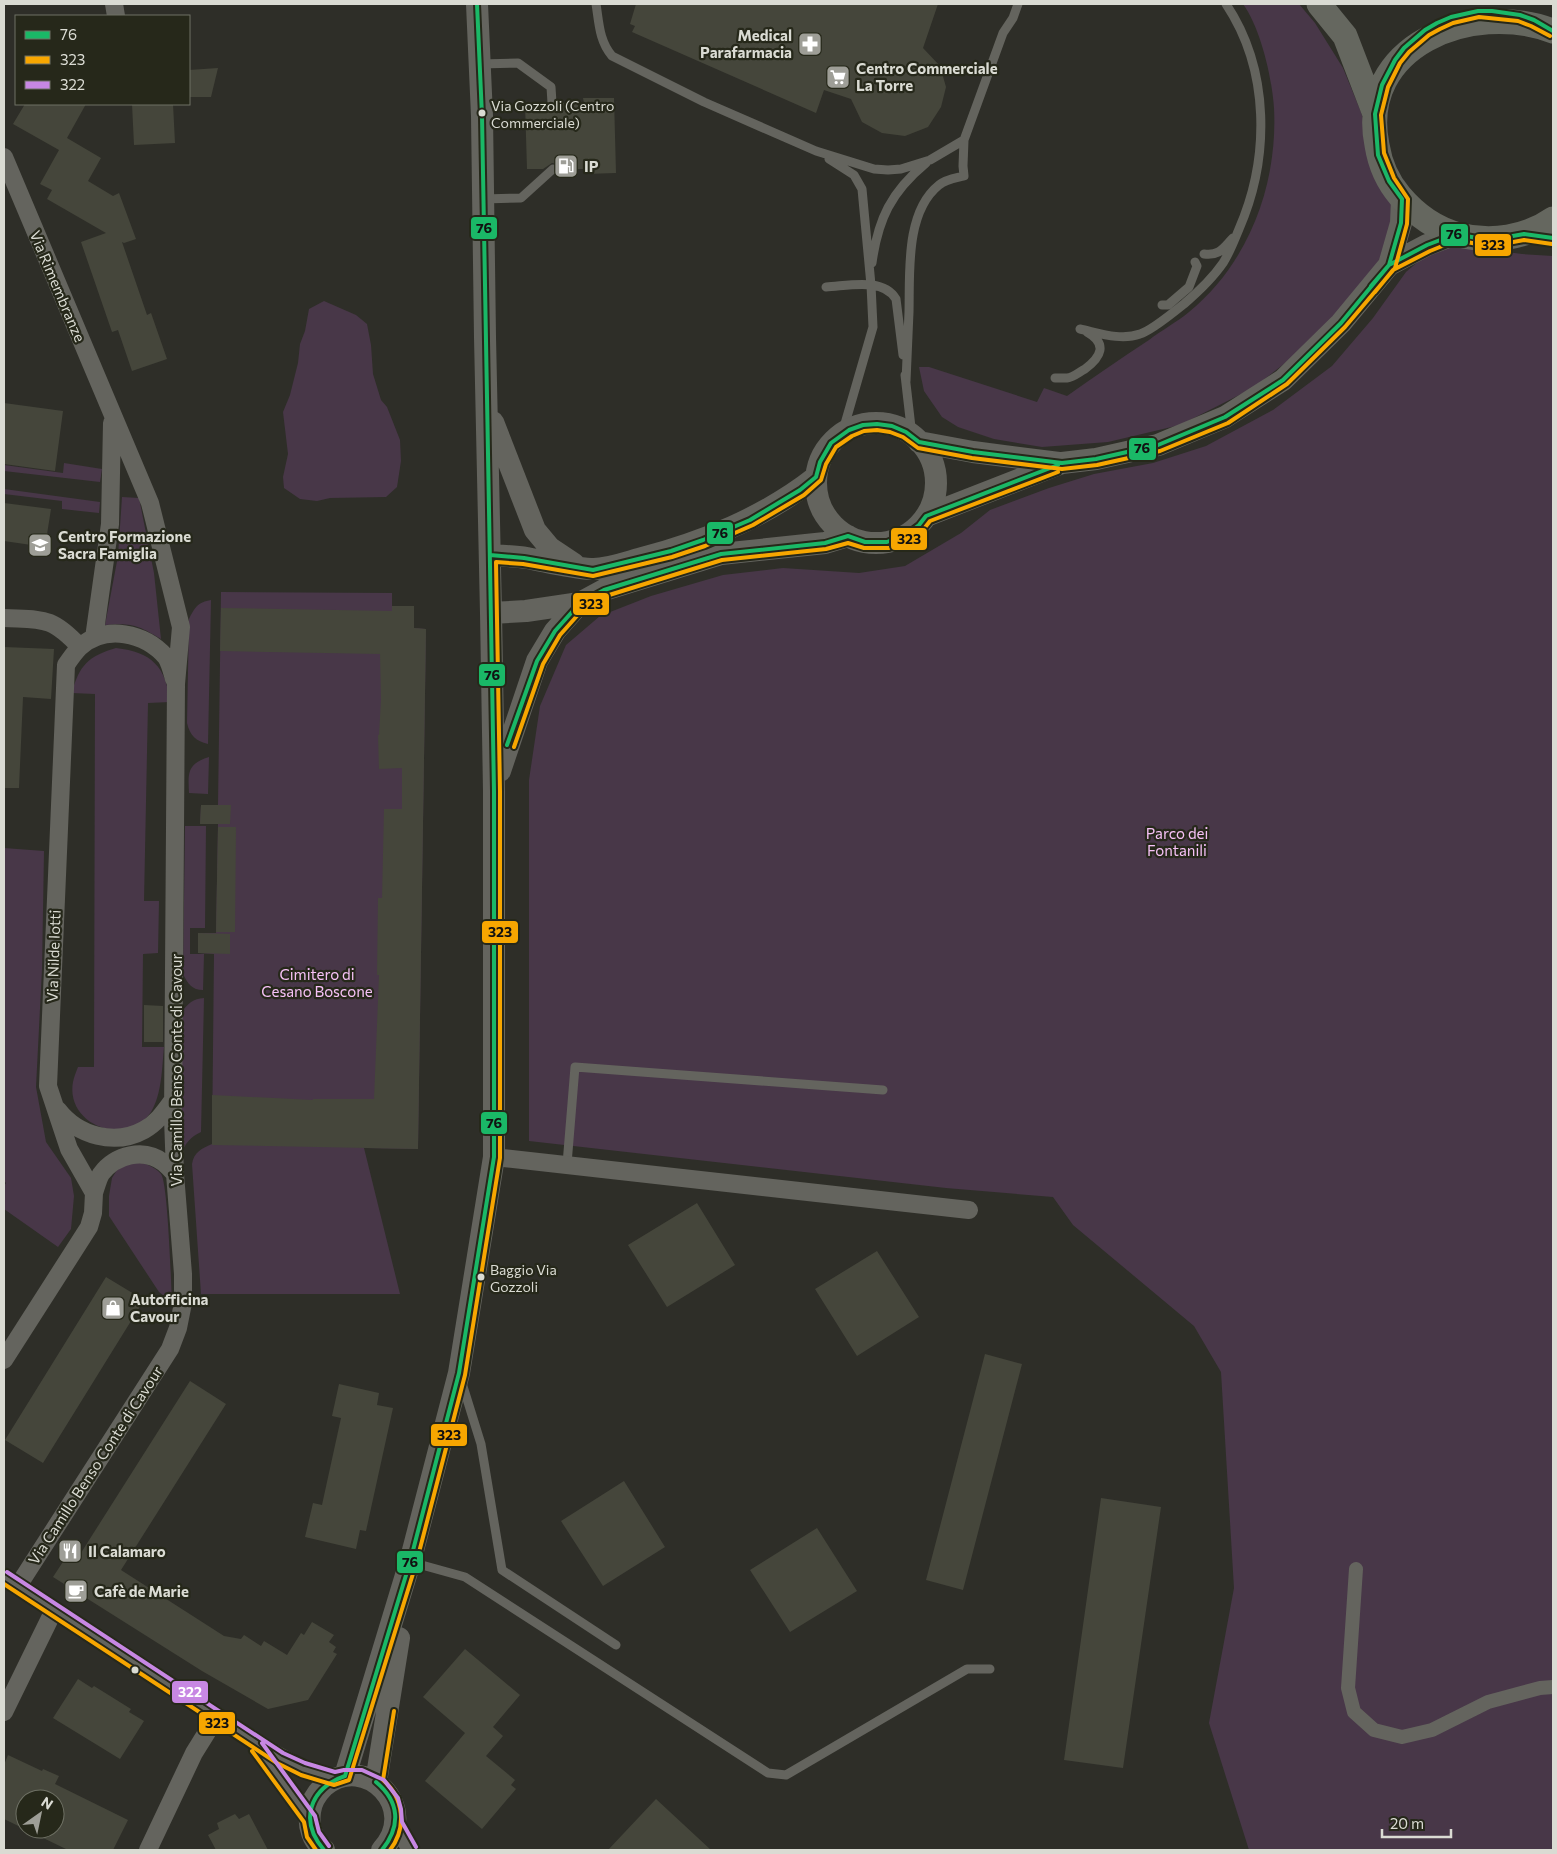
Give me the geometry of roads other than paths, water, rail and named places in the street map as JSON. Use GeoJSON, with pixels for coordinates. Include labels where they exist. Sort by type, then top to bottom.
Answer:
{"type":"FeatureCollection","features":[{"type":"Feature","properties":{"kind":"main road"},"geometry":{"type":"LineString","coordinates":[[1319,4],[1345,36],[1375,114]]}},
{"type":"Feature","properties":{"kind":"main road"},"geometry":{"type":"LineString","coordinates":[[1553,31],[1534,20],[1507,12],[1456,8],[1450,17],[1431,26],[1404,48],[1382,84],[1375,114],[1376,140],[1381,161],[1389,181],[1402,199],[1428,221],[1456,234],[1482,239],[1496,239],[1524,234],[1537,229],[1553,219]]}},
{"type":"Feature","properties":{"kind":"main road"},"geometry":{"type":"LineString","coordinates":[[1524,234],[1553,238]]}},
{"type":"Feature","properties":{"kind":"street"},"geometry":{"type":"LineString","coordinates":[[340,1778],[410,1562],[459,1373],[494,1157],[494,791],[482,116],[477,4]]}},
{"type":"Feature","properties":{"kind":"street","name":"Via Rimembranze"},"geometry":{"type":"LineString","coordinates":[[4,156],[150,503],[181,627]]}},
{"type":"Feature","properties":{"kind":"street"},"geometry":{"type":"LineString","coordinates":[[1389,265],[1401,223],[1402,199]]}},
{"type":"Feature","properties":{"kind":"street"},"geometry":{"type":"LineString","coordinates":[[915,439],[930,459],[935,481],[932,503],[926,516],[913,530],[894,540],[872,543],[848,536],[838,529],[824,512],[816,491],[816,477],[826,449],[842,434],[856,427],[877,424],[892,426],[915,439],[982,453],[1062,463],[1096,459],[1158,445],[1225,418],[1283,380],[1341,323],[1389,265],[1427,245],[1456,234]]}},
{"type":"Feature","properties":{"kind":"street"},"geometry":{"type":"LineString","coordinates":[[487,406],[535,530],[550,548],[581,568]]}},
{"type":"Feature","properties":{"kind":"street","name":"Via Rimembranze"},"geometry":{"type":"LineString","coordinates":[[87,643],[110,524],[112,415]]}},
{"type":"Feature","properties":{"kind":"street"},"geometry":{"type":"LineString","coordinates":[[926,516],[1062,463]]}},
{"type":"Feature","properties":{"kind":"street"},"geometry":{"type":"LineString","coordinates":[[490,555],[524,558],[593,570],[623,564],[703,540],[750,520],[800,490],[816,477]]}},
{"type":"Feature","properties":{"kind":"street"},"geometry":{"type":"LineString","coordinates":[[491,613],[526,611],[580,603],[604,590],[721,554],[825,543],[848,536]]}},
{"type":"Feature","properties":{"kind":"street"},"geometry":{"type":"LineString","coordinates":[[494,791],[511,733],[537,660],[555,632],[580,603]]}},
{"type":"Feature","properties":{"kind":"street"},"geometry":{"type":"LineString","coordinates":[[4,618],[46,620],[87,643],[120,633],[146,640],[167,658],[176,684]]}},
{"type":"Feature","properties":{"kind":"street","name":"Via Camillo Benso Conte di Cavour"},"geometry":{"type":"LineString","coordinates":[[11,1582],[170,1349],[178,1328],[183,1303],[184,1274],[175,1174],[173,1100],[176,684],[181,627]]}},
{"type":"Feature","properties":{"kind":"street","name":"Via Nilde Iotti"},"geometry":{"type":"LineString","coordinates":[[87,643],[66,665],[48,1086],[69,1149],[94,1193]]}},
{"type":"Feature","properties":{"kind":"street"},"geometry":{"type":"LineString","coordinates":[[52,1102],[65,1119],[83,1131],[103,1138],[124,1137],[144,1130],[161,1117],[173,1100]]}},
{"type":"Feature","properties":{"kind":"street"},"geometry":{"type":"LineString","coordinates":[[4,1360],[89,1226],[93,1213],[94,1193],[100,1176],[112,1162],[128,1155],[146,1155],[163,1161],[175,1174]]}},
{"type":"Feature","properties":{"kind":"street"},"geometry":{"type":"LineString","coordinates":[[494,1157],[969,1210]]}},
{"type":"Feature","properties":{"kind":"street"},"geometry":{"type":"LineString","coordinates":[[376,1782],[410,1562]]}},
{"type":"Feature","properties":{"kind":"street"},"geometry":{"type":"LineString","coordinates":[[1356,1569],[1348,1688],[1354,1712],[1374,1730],[1402,1737],[1432,1730],[1488,1702],[1540,1688],[1553,1687]]}},
{"type":"Feature","properties":{"kind":"street"},"geometry":{"type":"LineString","coordinates":[[11,1582],[280,1758],[303,1769],[340,1778]]}},
{"type":"Feature","properties":{"kind":"street"},"geometry":{"type":"LineString","coordinates":[[4,1712],[54,1610]]}},
{"type":"Feature","properties":{"kind":"street"},"geometry":{"type":"LineString","coordinates":[[148,1850],[194,1753],[217,1716]]}},
{"type":"Feature","properties":{"kind":"street"},"geometry":{"type":"LineString","coordinates":[[250,1739],[310,1819]]}},
{"type":"Feature","properties":{"kind":"street"},"geometry":{"type":"LineString","coordinates":[[324,1850],[313,1835],[310,1819],[311,1807],[317,1794],[326,1784],[340,1778],[361,1776],[376,1782],[387,1793],[394,1805],[396,1824],[411,1850]]}},
{"type":"Feature","properties":{"kind":"street"},"geometry":{"type":"LineString","coordinates":[[382,1850],[390,1840],[396,1824]]}},
{"type":"Feature","properties":{"kind":"lane"},"geometry":{"type":"LineString","coordinates":[[596,4],[602,40],[605,48],[612,56],[704,102],[816,151],[858,165],[888,170],[901,169],[930,160]]}},
{"type":"Feature","properties":{"kind":"lane"},"geometry":{"type":"LineString","coordinates":[[906,381],[910,251],[917,220],[928,196],[940,184],[964,176],[964,140],[1003,33],[1013,18],[1018,4]]}},
{"type":"Feature","properties":{"kind":"lane"},"geometry":{"type":"LineString","coordinates":[[1055,378],[1067,378],[1077,374],[1094,362],[1100,354],[1100,346],[1095,336],[1080,328],[1109,335],[1125,336],[1140,334],[1196,294],[1231,250],[1246,214],[1257,176],[1262,142],[1260,102],[1255,72],[1244,39],[1233,14],[1226,4]]}},
{"type":"Feature","properties":{"kind":"lane"},"geometry":{"type":"LineString","coordinates":[[480,64],[518,63],[551,87],[552,103]]}},
{"type":"Feature","properties":{"kind":"lane"},"geometry":{"type":"LineString","coordinates":[[871,285],[875,239],[888,205],[901,187],[930,160],[964,140]]}},
{"type":"Feature","properties":{"kind":"lane"},"geometry":{"type":"LineString","coordinates":[[816,151],[854,175],[862,189],[871,285],[873,327],[842,434]]}},
{"type":"Feature","properties":{"kind":"lane"},"geometry":{"type":"LineString","coordinates":[[483,199],[521,198],[553,169]]}},
{"type":"Feature","properties":{"kind":"lane"},"geometry":{"type":"LineString","coordinates":[[1204,254],[1217,254],[1237,234]]}},
{"type":"Feature","properties":{"kind":"lane"},"geometry":{"type":"LineString","coordinates":[[1162,305],[1168,304],[1189,287],[1197,266],[1195,262]]}},
{"type":"Feature","properties":{"kind":"lane"},"geometry":{"type":"LineString","coordinates":[[826,287],[871,285],[887,288],[896,299],[915,439]]}},
{"type":"Feature","properties":{"kind":"lane"},"geometry":{"type":"LineString","coordinates":[[567,1164],[575,1067],[883,1090]]}},
{"type":"Feature","properties":{"kind":"lane"},"geometry":{"type":"LineString","coordinates":[[459,1373],[481,1444],[502,1570],[616,1645]]}},
{"type":"Feature","properties":{"kind":"lane"},"geometry":{"type":"LineString","coordinates":[[410,1562],[465,1577],[768,1773],[786,1775],[966,1669],[990,1669]]}},
{"type":"Feature","properties":{"kind":"place","name":"Medical Parafarmacia"},"geometry":{"type":"Point","coordinates":[810,44]}},
{"type":"Feature","properties":{"kind":"place","name":"Centro Commerciale La Torre"},"geometry":{"type":"Point","coordinates":[838,77]}},
{"type":"Feature","properties":{"kind":"place","name":"Via Gozzoli (Centro Commerciale)"},"geometry":{"type":"Point","coordinates":[482,113]}},
{"type":"Feature","properties":{"kind":"place","name":"IP"},"geometry":{"type":"Point","coordinates":[566,166]}},
{"type":"Feature","properties":{"kind":"place","name":"Centro Formazione Sacra Famiglia"},"geometry":{"type":"Point","coordinates":[40,545]}},
{"type":"Feature","properties":{"kind":"place","name":"Baggio Via Gozzoli"},"geometry":{"type":"Point","coordinates":[481,1277]}},
{"type":"Feature","properties":{"kind":"place","name":"Autofficina Cavour"},"geometry":{"type":"Point","coordinates":[113,1308]}},
{"type":"Feature","properties":{"kind":"place","name":"Il Calamaro"},"geometry":{"type":"Point","coordinates":[70,1551]}},
{"type":"Feature","properties":{"kind":"place","name":"Cafè de Marie"},"geometry":{"type":"Point","coordinates":[76,1591]}},
{"type":"Feature","properties":{"kind":"park label","name":"Parco dei Fontanili"},"geometry":{"type":"Point","coordinates":[1177,842]}},
{"type":"Feature","properties":{"kind":"park label","name":"Cimitero di Cesano Boscone"},"geometry":{"type":"Point","coordinates":[317,982]}}]}
